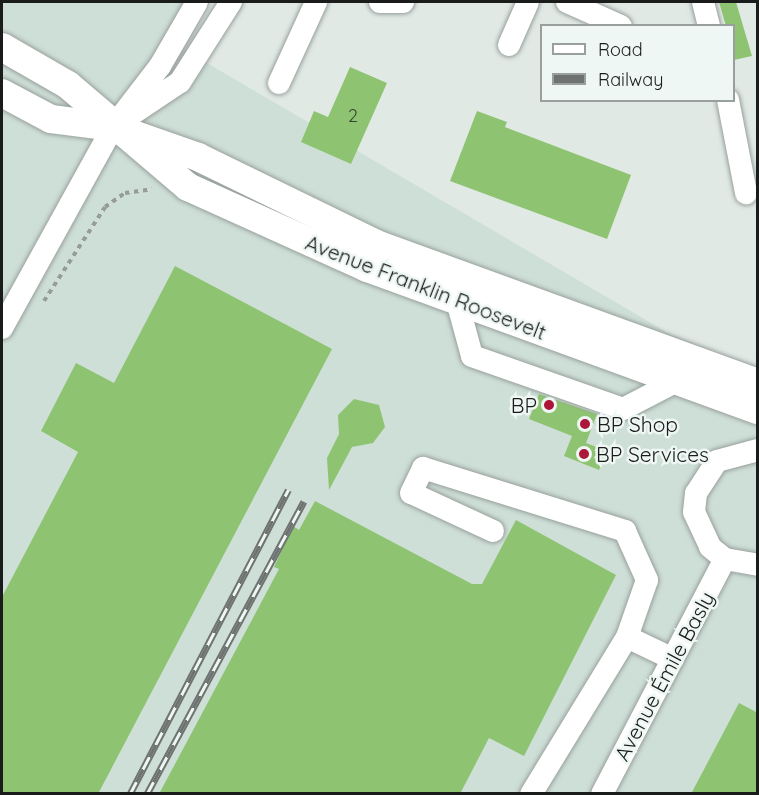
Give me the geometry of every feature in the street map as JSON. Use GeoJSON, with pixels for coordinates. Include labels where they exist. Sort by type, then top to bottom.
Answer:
{"type":"FeatureCollection","features":[{"type":"Feature","properties":{"kind":"main road","name":"Avenue Franklin Roosevelt"},"geometry":{"type":"LineString","coordinates":[[2,47],[68,86],[112,127],[189,187],[314,246],[457,301],[758,410]]}},
{"type":"Feature","properties":{"kind":"main road","name":"Avenue Franklin Roosevelt"},"geometry":{"type":"LineString","coordinates":[[2,93],[51,119],[112,127],[198,157],[386,248],[758,383]]}},
{"type":"Feature","properties":{"kind":"street"},"geometry":{"type":"LineString","coordinates":[[2,328],[9,296],[112,127],[160,66],[197,2]]}},
{"type":"Feature","properties":{"kind":"street"},"geometry":{"type":"LineString","coordinates":[[112,127],[180,82],[231,2]]}},
{"type":"Feature","properties":{"kind":"street"},"geometry":{"type":"LineString","coordinates":[[279,83],[316,2]]}},
{"type":"Feature","properties":{"kind":"street"},"geometry":{"type":"LineString","coordinates":[[380,2],[403,2]]}},
{"type":"Feature","properties":{"kind":"street"},"geometry":{"type":"LineString","coordinates":[[509,45],[528,2]]}},
{"type":"Feature","properties":{"kind":"street"},"geometry":{"type":"LineString","coordinates":[[567,2],[616,24]]}},
{"type":"Feature","properties":{"kind":"street"},"geometry":{"type":"LineString","coordinates":[[703,2],[708,24]]}},
{"type":"Feature","properties":{"kind":"street"},"geometry":{"type":"LineString","coordinates":[[728,102],[746,193]]}},
{"type":"Feature","properties":{"kind":"street"},"geometry":{"type":"LineString","coordinates":[[457,301],[472,356],[623,409],[679,380]]}},
{"type":"Feature","properties":{"kind":"street"},"geometry":{"type":"LineString","coordinates":[[758,450],[717,461],[696,492],[699,531],[725,559],[758,565]]}},
{"type":"Feature","properties":{"kind":"street"},"geometry":{"type":"LineString","coordinates":[[493,531],[411,493],[423,468],[625,531],[647,580],[627,637],[531,794]]}},
{"type":"Feature","properties":{"kind":"street","name":"Avenue Émile Basly"},"geometry":{"type":"LineString","coordinates":[[602,794],[725,559]]}},
{"type":"Feature","properties":{"kind":"street"},"geometry":{"type":"LineString","coordinates":[[627,637],[673,659]]}},
{"type":"Feature","properties":{"kind":"path"},"geometry":{"type":"LineString","coordinates":[[41,306],[105,207],[125,194],[162,190]]}},
{"type":"Feature","properties":{"kind":"shaded area"},"geometry":{"type":"Polygon","coordinates":[[[2,2],[210,2],[178,46],[670,334],[757,369],[757,793],[2,794],[2,2]]]}},
{"type":"Feature","properties":{"kind":"building"},"geometry":{"type":"Polygon","coordinates":[[[719,2],[736,2],[752,56],[735,60],[735,24],[725,24],[719,2]]]}},
{"type":"Feature","properties":{"kind":"building"},"geometry":{"type":"Polygon","coordinates":[[[350,67],[387,83],[351,164],[301,142],[314,111],[328,117],[350,67]]]}},
{"type":"Feature","properties":{"kind":"building"},"geometry":{"type":"Polygon","coordinates":[[[477,111],[507,122],[505,127],[631,175],[607,239],[450,181],[477,111]]]}},
{"type":"Feature","properties":{"kind":"building"},"geometry":{"type":"Polygon","coordinates":[[[175,266],[332,349],[98,794],[2,794],[2,597],[78,452],[41,431],[76,363],[114,383],[175,266]]]}},
{"type":"Feature","properties":{"kind":"building"},"geometry":{"type":"Polygon","coordinates":[[[539,394],[597,414],[586,443],[607,451],[599,470],[564,456],[572,436],[529,419],[539,394]]]}},
{"type":"Feature","properties":{"kind":"building"},"geometry":{"type":"Polygon","coordinates":[[[354,399],[379,405],[385,427],[373,443],[352,447],[329,490],[327,458],[339,434],[338,415],[354,399]]]}},
{"type":"Feature","properties":{"kind":"building"},"geometry":{"type":"Polygon","coordinates":[[[315,501],[472,584],[482,584],[516,520],[616,575],[524,756],[489,738],[460,794],[159,794],[279,569],[274,567],[293,526],[299,530],[315,501]]]}},
{"type":"Feature","properties":{"kind":"building"},"geometry":{"type":"Polygon","coordinates":[[[739,703],[758,713],[758,794],[691,794],[739,703]]]}},
{"type":"Feature","properties":{"kind":"railway"},"geometry":{"type":"LineString","coordinates":[[130,794],[288,490]]}},
{"type":"Feature","properties":{"kind":"railway"},"geometry":{"type":"LineString","coordinates":[[147,794],[304,501]]}},
{"type":"Feature","properties":{"kind":"place","name":"BP"},"geometry":{"type":"Point","coordinates":[549,405]}},
{"type":"Feature","properties":{"kind":"place","name":"BP Shop"},"geometry":{"type":"Point","coordinates":[585,424]}},
{"type":"Feature","properties":{"kind":"place","name":"BP Services"},"geometry":{"type":"Point","coordinates":[584,454]}}]}
